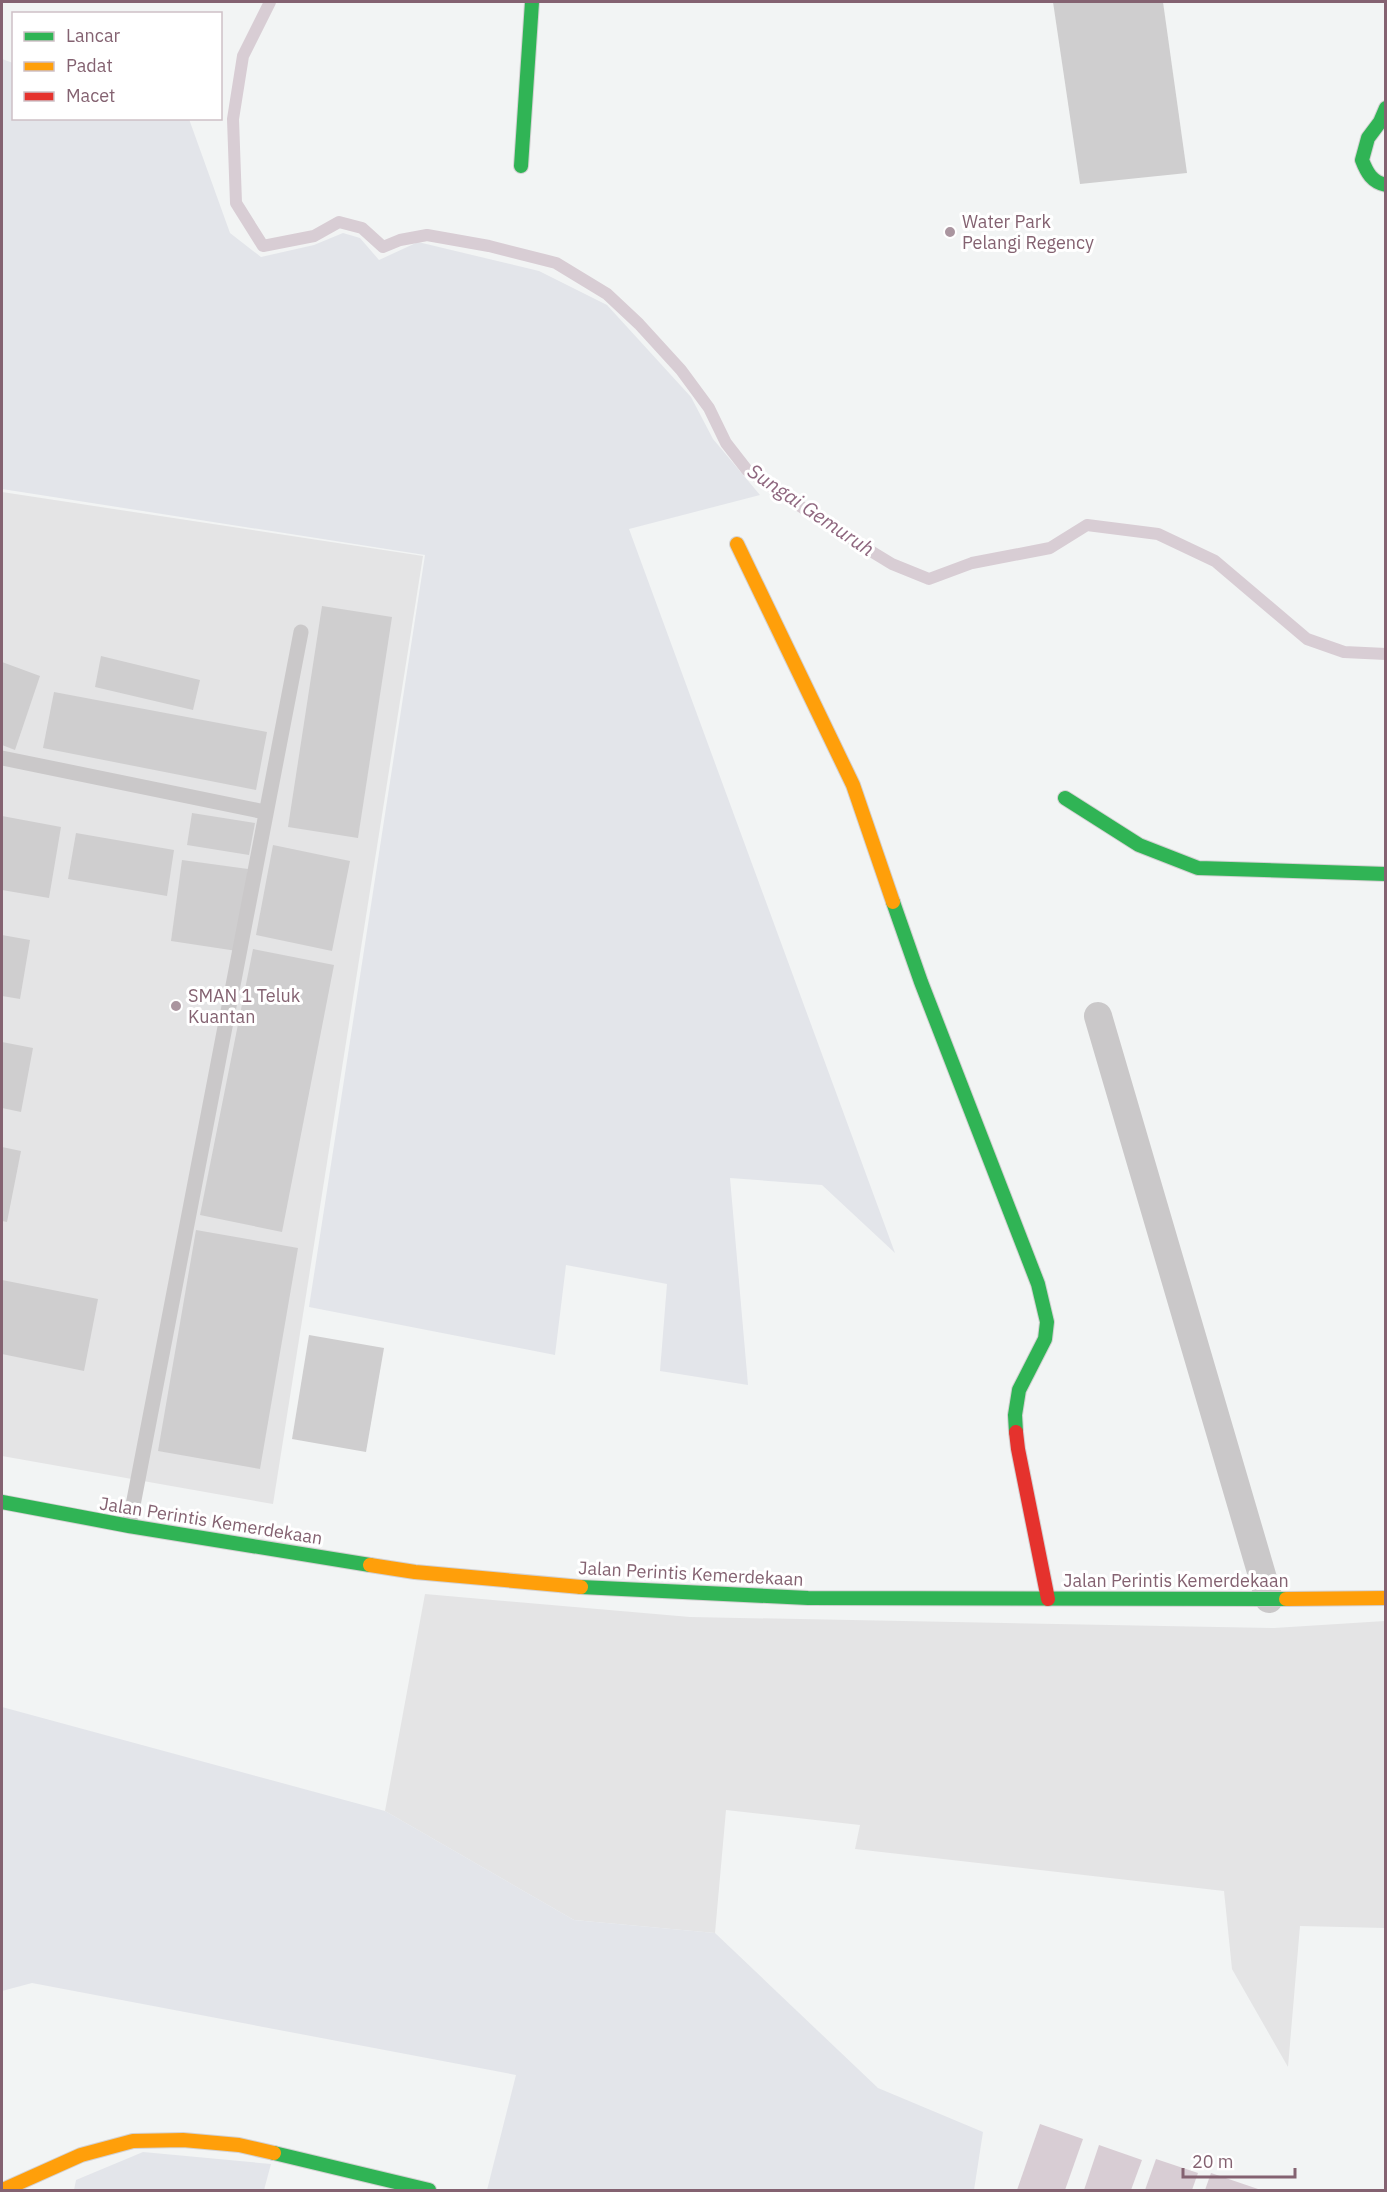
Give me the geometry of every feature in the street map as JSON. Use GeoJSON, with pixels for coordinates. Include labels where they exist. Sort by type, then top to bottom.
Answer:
{"type":"FeatureCollection","features":[{"type":"Feature","properties":{"kind":"main road"},"geometry":{"type":"LineString","coordinates":[[521,166],[532,2]]}},
{"type":"Feature","properties":{"kind":"main road"},"geometry":{"type":"LineString","coordinates":[[1386,108],[1380,122],[1368,138],[1362,160],[1371,178],[1379,184],[1386,185]]}},
{"type":"Feature","properties":{"kind":"main road"},"geometry":{"type":"LineString","coordinates":[[737,544],[853,785],[921,982],[1038,1284],[1047,1322],[1046,1339],[1019,1390],[1015,1415],[1018,1449],[1048,1599]]}},
{"type":"Feature","properties":{"kind":"main road"},"geometry":{"type":"LineString","coordinates":[[1065,798],[1139,845],[1198,868],[1386,874]]}},
{"type":"Feature","properties":{"kind":"main road","name":"Jalan Perintis Kemerdekaan"},"geometry":{"type":"LineString","coordinates":[[2,1502],[129,1526],[415,1572],[604,1589],[808,1598],[1386,1598]]}},
{"type":"Feature","properties":{"kind":"main road"},"geometry":{"type":"LineString","coordinates":[[3,2190],[81,2156],[133,2141],[183,2140],[239,2145],[429,2190]]}},
{"type":"Feature","properties":{"kind":"street"},"geometry":{"type":"LineString","coordinates":[[1098,1016],[1269,1599]]}},
{"type":"Feature","properties":{"kind":"lane"},"geometry":{"type":"LineString","coordinates":[[129,1526],[301,632]]}},
{"type":"Feature","properties":{"kind":"lane"},"geometry":{"type":"LineString","coordinates":[[2,758],[265,812]]}},
{"type":"Feature","properties":{"kind":"shaded area"},"geometry":{"type":"Polygon","coordinates":[[[2,59],[12,63],[12,120],[189,120],[230,233],[261,257],[314,245],[343,233],[360,238],[379,260],[418,242],[539,271],[607,305],[691,397],[713,439],[760,495],[629,529],[895,1253],[822,1185],[730,1178],[748,1385],[660,1371],[667,1284],[566,1265],[555,1355],[309,1307],[425,555],[2,489],[2,59]]]}},
{"type":"Feature","properties":{"kind":"shaded area","name":"SMAN 1 Teluk Kuantan"},"geometry":{"type":"Polygon","coordinates":[[[2,492],[423,556],[273,1504],[2,1456],[2,492]]]}},
{"type":"Feature","properties":{"kind":"shaded area"},"geometry":{"type":"Polygon","coordinates":[[[425,1594],[690,1617],[1274,1628],[1385,1621],[1385,1928],[1300,1926],[1288,2067],[1232,1969],[1224,1891],[855,1849],[860,1825],[726,1810],[715,1933],[574,1920],[385,1811],[425,1594]]]}},
{"type":"Feature","properties":{"kind":"shaded area"},"geometry":{"type":"Polygon","coordinates":[[[2,1707],[385,1811],[574,1920],[715,1933],[878,2088],[983,2132],[974,2190],[487,2190],[516,2075],[32,1983],[2,1991],[2,1707]]]}},
{"type":"Feature","properties":{"kind":"shaded area"},"geometry":{"type":"Polygon","coordinates":[[[1040,2124],[1083,2139],[1065,2190],[1017,2190],[1040,2124]]]}},
{"type":"Feature","properties":{"kind":"shaded area"},"geometry":{"type":"Polygon","coordinates":[[[1099,2145],[1142,2160],[1131,2190],[1084,2190],[1099,2145]]]}},
{"type":"Feature","properties":{"kind":"shaded area"},"geometry":{"type":"Polygon","coordinates":[[[143,2152],[271,2164],[264,2190],[74,2190],[76,2180],[143,2152]]]}},
{"type":"Feature","properties":{"kind":"shaded area"},"geometry":{"type":"Polygon","coordinates":[[[1156,2159],[1198,2173],[1192,2190],[1145,2190],[1156,2159]]]}},
{"type":"Feature","properties":{"kind":"shaded area"},"geometry":{"type":"Polygon","coordinates":[[[1211,2173],[1258,2189],[1258,2190],[1205,2190],[1211,2173]]]}},
{"type":"Feature","properties":{"kind":"building"},"geometry":{"type":"Polygon","coordinates":[[[1053,2],[1163,2],[1187,173],[1080,184],[1053,2]]]}},
{"type":"Feature","properties":{"kind":"building"},"geometry":{"type":"Polygon","coordinates":[[[322,606],[392,617],[358,838],[288,827],[322,606]]]}},
{"type":"Feature","properties":{"kind":"building"},"geometry":{"type":"Polygon","coordinates":[[[101,656],[200,680],[193,710],[95,687],[101,656]]]}},
{"type":"Feature","properties":{"kind":"building"},"geometry":{"type":"Polygon","coordinates":[[[2,662],[40,676],[15,750],[2,745],[2,662]]]}},
{"type":"Feature","properties":{"kind":"building"},"geometry":{"type":"Polygon","coordinates":[[[54,692],[267,732],[256,790],[43,748],[54,692]]]}},
{"type":"Feature","properties":{"kind":"building"},"geometry":{"type":"Polygon","coordinates":[[[192,813],[255,823],[249,855],[187,845],[192,813]]]}},
{"type":"Feature","properties":{"kind":"building"},"geometry":{"type":"Polygon","coordinates":[[[2,816],[61,827],[49,898],[2,890],[2,816]]]}},
{"type":"Feature","properties":{"kind":"building"},"geometry":{"type":"Polygon","coordinates":[[[76,833],[174,850],[167,896],[68,879],[76,833]]]}},
{"type":"Feature","properties":{"kind":"building"},"geometry":{"type":"Polygon","coordinates":[[[273,845],[350,861],[332,951],[256,935],[273,845]]]}},
{"type":"Feature","properties":{"kind":"building"},"geometry":{"type":"Polygon","coordinates":[[[182,860],[248,869],[237,951],[171,941],[182,860]]]}},
{"type":"Feature","properties":{"kind":"building"},"geometry":{"type":"Polygon","coordinates":[[[2,935],[30,940],[20,999],[2,996],[2,935]]]}},
{"type":"Feature","properties":{"kind":"building"},"geometry":{"type":"Polygon","coordinates":[[[253,949],[334,965],[282,1232],[200,1215],[253,949]]]}},
{"type":"Feature","properties":{"kind":"building"},"geometry":{"type":"Polygon","coordinates":[[[2,1042],[33,1048],[21,1112],[2,1108],[2,1042]]]}},
{"type":"Feature","properties":{"kind":"building"},"geometry":{"type":"Polygon","coordinates":[[[2,1147],[21,1151],[7,1222],[2,1221],[2,1147]]]}},
{"type":"Feature","properties":{"kind":"building"},"geometry":{"type":"Polygon","coordinates":[[[196,1230],[298,1248],[260,1469],[158,1451],[196,1230]]]}},
{"type":"Feature","properties":{"kind":"building"},"geometry":{"type":"Polygon","coordinates":[[[2,1280],[98,1299],[84,1371],[2,1354],[2,1280]]]}},
{"type":"Feature","properties":{"kind":"building"},"geometry":{"type":"Polygon","coordinates":[[[309,1335],[384,1348],[366,1452],[292,1439],[309,1335]]]}},
{"type":"Feature","properties":{"kind":"waterway","name":"Sungai Gemuruh"},"geometry":{"type":"LineString","coordinates":[[270,2],[243,56],[233,119],[236,203],[263,246],[314,236],[339,222],[362,228],[383,247],[400,240],[427,235],[489,246],[556,263],[607,294],[639,324],[681,370],[709,408],[726,443],[747,470],[828,525],[892,564],[929,579],[972,563],[1050,548],[1087,525],[1158,534],[1215,561],[1307,639],[1344,652],[1386,654]]}},
{"type":"Feature","properties":{"kind":"traffic: fast"},"geometry":{"type":"LineString","coordinates":[[521,166],[532,2]]}},
{"type":"Feature","properties":{"kind":"traffic: fast"},"geometry":{"type":"LineString","coordinates":[[1386,108],[1380,122],[1368,138],[1362,160],[1371,176],[1377,182],[1386,185]]}},
{"type":"Feature","properties":{"kind":"traffic: fast"},"geometry":{"type":"LineString","coordinates":[[1065,798],[1139,845],[1198,868],[1386,874]]}},
{"type":"Feature","properties":{"kind":"traffic: fast"},"geometry":{"type":"LineString","coordinates":[[893,902],[921,982],[1038,1284],[1047,1322],[1045,1339],[1019,1390],[1015,1415],[1016,1432]]}},
{"type":"Feature","properties":{"kind":"traffic: fast"},"geometry":{"type":"LineString","coordinates":[[2,1502],[129,1526],[370,1565]]}},
{"type":"Feature","properties":{"kind":"traffic: fast"},"geometry":{"type":"LineString","coordinates":[[581,1587],[808,1598],[1286,1599]]}},
{"type":"Feature","properties":{"kind":"traffic: fast"},"geometry":{"type":"LineString","coordinates":[[274,2153],[429,2190]]}},
{"type":"Feature","properties":{"kind":"traffic: slow"},"geometry":{"type":"LineString","coordinates":[[737,544],[853,785],[893,902]]}},
{"type":"Feature","properties":{"kind":"traffic: slow"},"geometry":{"type":"LineString","coordinates":[[370,1565],[415,1572],[581,1587]]}},
{"type":"Feature","properties":{"kind":"traffic: slow"},"geometry":{"type":"LineString","coordinates":[[1286,1599],[1386,1598]]}},
{"type":"Feature","properties":{"kind":"traffic: slow"},"geometry":{"type":"LineString","coordinates":[[3,2190],[81,2155],[133,2141],[183,2140],[239,2145],[274,2153]]}},
{"type":"Feature","properties":{"kind":"traffic: jam"},"geometry":{"type":"LineString","coordinates":[[1016,1432],[1048,1599]]}},
{"type":"Feature","properties":{"kind":"place","name":"Water Park Pelangi Regency"},"geometry":{"type":"Point","coordinates":[950,232]}},
{"type":"Feature","properties":{"kind":"place","name":"SMAN 1 Teluk Kuantan"},"geometry":{"type":"Point","coordinates":[176,1006]}}]}
